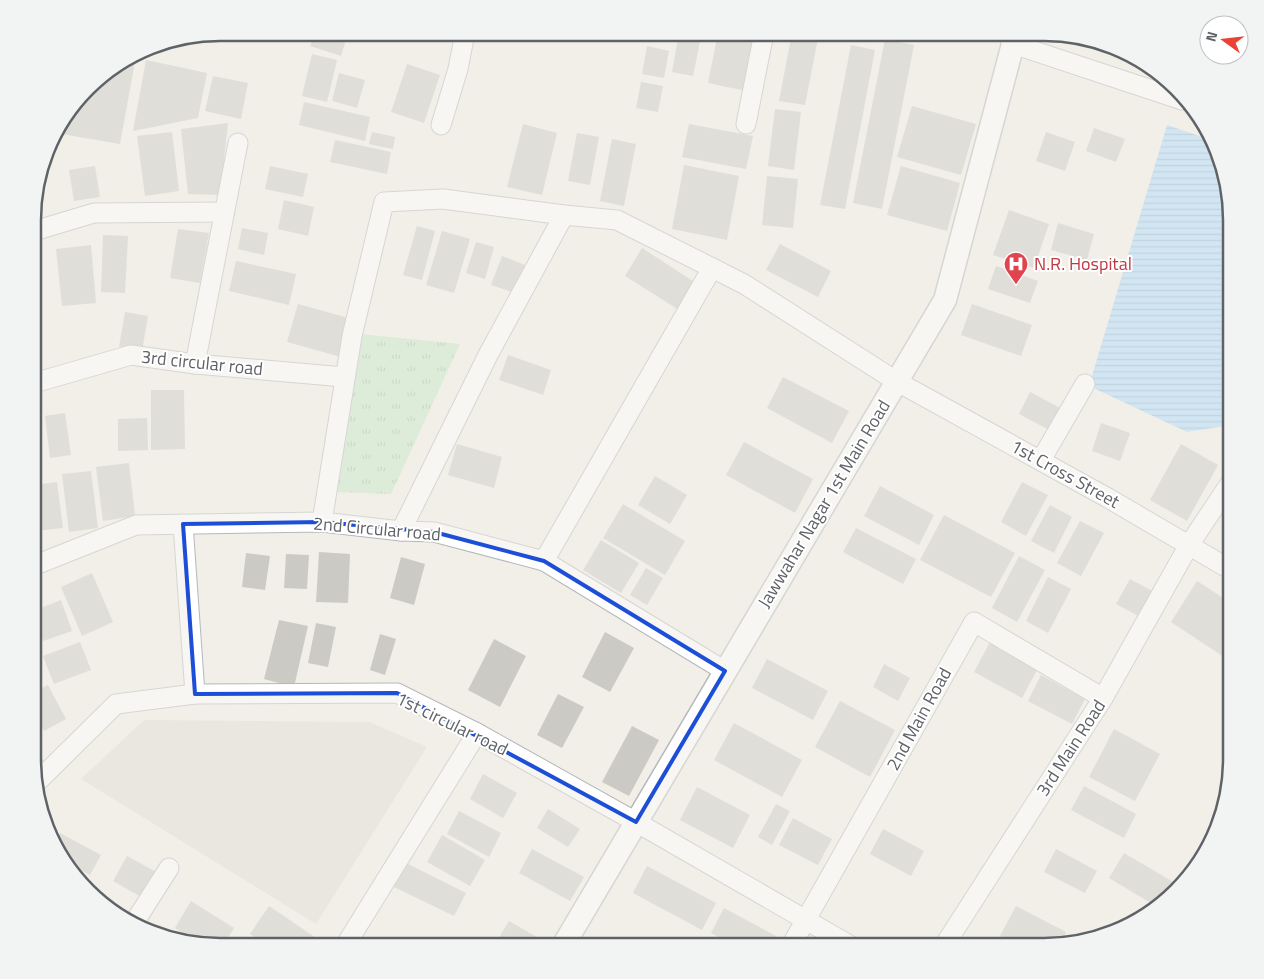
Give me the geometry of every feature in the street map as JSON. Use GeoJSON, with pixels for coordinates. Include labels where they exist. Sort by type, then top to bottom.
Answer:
{"type":"FeatureCollection","features":[{"type":"Feature","properties":{"kind":"street"},"geometry":{"type":"LineString","coordinates":[[441,125],[458,69],[463,41]]}},
{"type":"Feature","properties":{"kind":"street"},"geometry":{"type":"LineString","coordinates":[[746,124],[762,41]]}},
{"type":"Feature","properties":{"kind":"street","name":"Jawwahar Nagar 1st Main Road"},"geometry":{"type":"LineString","coordinates":[[567,938],[945,300],[1011,41]]}},
{"type":"Feature","properties":{"kind":"street"},"geometry":{"type":"LineString","coordinates":[[1020,41],[1173,97]]}},
{"type":"Feature","properties":{"kind":"street"},"geometry":{"type":"LineString","coordinates":[[195,364],[238,143]]}},
{"type":"Feature","properties":{"kind":"street","name":"1st Cross Street"},"geometry":{"type":"LineString","coordinates":[[344,377],[384,202],[443,199],[617,220],[744,284],[896,382],[1041,460],[1223,565]]}},
{"type":"Feature","properties":{"kind":"street"},"geometry":{"type":"LineString","coordinates":[[41,229],[94,213],[224,212]]}},
{"type":"Feature","properties":{"kind":"street"},"geometry":{"type":"LineString","coordinates":[[401,531],[488,355],[564,215]]}},
{"type":"Feature","properties":{"kind":"street"},"geometry":{"type":"LineString","coordinates":[[544,561],[712,268]]}},
{"type":"Feature","properties":{"kind":"street","name":"3rd circular road"},"geometry":{"type":"LineString","coordinates":[[41,381],[131,355],[195,364],[344,377]]}},
{"type":"Feature","properties":{"kind":"street"},"geometry":{"type":"LineString","coordinates":[[322,522],[344,377]]}},
{"type":"Feature","properties":{"kind":"street"},"geometry":{"type":"LineString","coordinates":[[1041,460],[1085,384]]}},
{"type":"Feature","properties":{"kind":"street","name":"3rd Main Road"},"geometry":{"type":"LineString","coordinates":[[949,938],[1103,698],[1189,545],[1223,494]]}},
{"type":"Feature","properties":{"kind":"street","name":"2nd Circular road"},"geometry":{"type":"LineString","coordinates":[[41,563],[136,525],[322,522],[401,531],[434,532],[544,561],[725,672]]}},
{"type":"Feature","properties":{"kind":"street"},"geometry":{"type":"LineString","coordinates":[[183,524],[195,694]]}},
{"type":"Feature","properties":{"kind":"street","name":"2nd Main Road"},"geometry":{"type":"LineString","coordinates":[[797,938],[974,622],[1103,698]]}},
{"type":"Feature","properties":{"kind":"street","name":"1st circular road"},"geometry":{"type":"LineString","coordinates":[[43,777],[116,704],[195,694],[397,694],[477,733],[636,822],[836,938]]}},
{"type":"Feature","properties":{"kind":"street"},"geometry":{"type":"LineString","coordinates":[[350,938],[477,733]]}},
{"type":"Feature","properties":{"kind":"street"},"geometry":{"type":"LineString","coordinates":[[138,917],[169,868]]}},
{"type":"Feature","properties":{"kind":"highlighted area"},"geometry":{"type":"Polygon","coordinates":[[[322,522],[434,532],[544,561],[725,671],[636,822],[397,693],[195,694],[183,524],[322,522]]]}},
{"type":"Feature","properties":{"kind":"shaded area"},"geometry":{"type":"Polygon","coordinates":[[[144,720],[369,722],[427,747],[316,924],[81,779],[144,720]]]}},
{"type":"Feature","properties":{"kind":"green space"},"geometry":{"type":"Polygon","coordinates":[[[360,334],[460,344],[391,494],[337,492],[360,334]]]}},
{"type":"Feature","properties":{"kind":"water"},"geometry":{"type":"Polygon","coordinates":[[[1167,125],[1202,137],[1217,174],[1223,221],[1223,426],[1187,432],[1089,386],[1167,125]]]}},
{"type":"Feature","properties":{"kind":"building"},"geometry":{"type":"Polygon","coordinates":[[[312,41],[346,41],[341,56],[310,46],[312,41]]]}},
{"type":"Feature","properties":{"kind":"building"},"geometry":{"type":"Polygon","coordinates":[[[678,41],[700,41],[693,76],[672,72],[678,41]]]}},
{"type":"Feature","properties":{"kind":"building"},"geometry":{"type":"Polygon","coordinates":[[[716,41],[761,41],[751,92],[708,83],[716,41]]]}},
{"type":"Feature","properties":{"kind":"building"},"geometry":{"type":"Polygon","coordinates":[[[790,41],[817,41],[805,105],[779,101],[790,41]]]}},
{"type":"Feature","properties":{"kind":"building"},"geometry":{"type":"Polygon","coordinates":[[[885,41],[914,45],[882,209],[853,203],[885,41]]]}},
{"type":"Feature","properties":{"kind":"building"},"geometry":{"type":"Polygon","coordinates":[[[851,45],[875,50],[845,209],[820,205],[851,45]]]}},
{"type":"Feature","properties":{"kind":"building"},"geometry":{"type":"Polygon","coordinates":[[[647,46],[669,51],[664,78],[642,74],[647,46]]]}},
{"type":"Feature","properties":{"kind":"building"},"geometry":{"type":"Polygon","coordinates":[[[312,54],[337,60],[327,102],[302,96],[312,54]]]}},
{"type":"Feature","properties":{"kind":"building"},"geometry":{"type":"Polygon","coordinates":[[[146,60],[207,73],[198,118],[133,131],[146,60]]]}},
{"type":"Feature","properties":{"kind":"building"},"geometry":{"type":"Polygon","coordinates":[[[135,63],[120,144],[63,134],[78,111],[102,86],[135,63]]]}},
{"type":"Feature","properties":{"kind":"building"},"geometry":{"type":"Polygon","coordinates":[[[407,64],[440,75],[424,123],[391,112],[407,64]]]}},
{"type":"Feature","properties":{"kind":"building"},"geometry":{"type":"Polygon","coordinates":[[[339,73],[365,80],[357,108],[332,101],[339,73]]]}},
{"type":"Feature","properties":{"kind":"building"},"geometry":{"type":"Polygon","coordinates":[[[213,76],[248,83],[241,119],[205,111],[213,76]]]}},
{"type":"Feature","properties":{"kind":"building"},"geometry":{"type":"Polygon","coordinates":[[[641,82],[663,86],[658,112],[636,108],[641,82]]]}},
{"type":"Feature","properties":{"kind":"building"},"geometry":{"type":"Polygon","coordinates":[[[304,102],[370,117],[365,141],[299,125],[304,102]]]}},
{"type":"Feature","properties":{"kind":"building"},"geometry":{"type":"Polygon","coordinates":[[[912,106],[976,124],[961,175],[897,157],[912,106]]]}},
{"type":"Feature","properties":{"kind":"building"},"geometry":{"type":"Polygon","coordinates":[[[775,109],[801,112],[794,170],[768,166],[775,109]]]}},
{"type":"Feature","properties":{"kind":"building"},"geometry":{"type":"Polygon","coordinates":[[[228,123],[220,195],[188,194],[181,129],[228,123]]]}},
{"type":"Feature","properties":{"kind":"building"},"geometry":{"type":"Polygon","coordinates":[[[523,124],[557,133],[542,195],[507,187],[523,124]]]}},
{"type":"Feature","properties":{"kind":"building"},"geometry":{"type":"Polygon","coordinates":[[[689,124],[753,136],[746,169],[682,157],[689,124]]]}},
{"type":"Feature","properties":{"kind":"building"},"geometry":{"type":"Polygon","coordinates":[[[1094,128],[1125,139],[1116,162],[1086,151],[1094,128]]]}},
{"type":"Feature","properties":{"kind":"building"},"geometry":{"type":"Polygon","coordinates":[[[172,132],[179,191],[145,196],[137,136],[172,132]]]}},
{"type":"Feature","properties":{"kind":"building"},"geometry":{"type":"Polygon","coordinates":[[[372,132],[395,137],[393,149],[369,144],[372,132]]]}},
{"type":"Feature","properties":{"kind":"building"},"geometry":{"type":"Polygon","coordinates":[[[1046,132],[1075,142],[1065,171],[1036,161],[1046,132]]]}},
{"type":"Feature","properties":{"kind":"building"},"geometry":{"type":"Polygon","coordinates":[[[577,133],[599,137],[590,185],[568,181],[577,133]]]}},
{"type":"Feature","properties":{"kind":"building"},"geometry":{"type":"Polygon","coordinates":[[[612,139],[636,144],[624,206],[600,201],[612,139]]]}},
{"type":"Feature","properties":{"kind":"building"},"geometry":{"type":"Polygon","coordinates":[[[335,140],[391,152],[387,174],[330,162],[335,140]]]}},
{"type":"Feature","properties":{"kind":"building"},"geometry":{"type":"Polygon","coordinates":[[[684,165],[739,176],[727,240],[672,229],[684,165]]]}},
{"type":"Feature","properties":{"kind":"building"},"geometry":{"type":"Polygon","coordinates":[[[95,166],[100,197],[74,201],[69,170],[95,166]]]}},
{"type":"Feature","properties":{"kind":"building"},"geometry":{"type":"Polygon","coordinates":[[[270,166],[308,174],[303,197],[265,189],[270,166]]]}},
{"type":"Feature","properties":{"kind":"building"},"geometry":{"type":"Polygon","coordinates":[[[901,166],[960,183],[947,231],[887,215],[901,166]]]}},
{"type":"Feature","properties":{"kind":"building"},"geometry":{"type":"Polygon","coordinates":[[[767,176],[798,179],[793,228],[762,225],[767,176]]]}},
{"type":"Feature","properties":{"kind":"building"},"geometry":{"type":"Polygon","coordinates":[[[284,200],[314,207],[308,236],[278,229],[284,200]]]}},
{"type":"Feature","properties":{"kind":"building"},"geometry":{"type":"Polygon","coordinates":[[[1009,210],[1049,224],[1034,268],[993,255],[1009,210]]]}},
{"type":"Feature","properties":{"kind":"building"},"geometry":{"type":"Polygon","coordinates":[[[1058,223],[1094,234],[1087,260],[1051,250],[1058,223]]]}},
{"type":"Feature","properties":{"kind":"building"},"geometry":{"type":"Polygon","coordinates":[[[417,226],[435,231],[422,280],[403,275],[417,226]]]}},
{"type":"Feature","properties":{"kind":"building"},"geometry":{"type":"Polygon","coordinates":[[[242,228],[268,233],[264,255],[238,249],[242,228]]]}},
{"type":"Feature","properties":{"kind":"building"},"geometry":{"type":"Polygon","coordinates":[[[178,229],[209,233],[200,283],[170,278],[178,229]]]}},
{"type":"Feature","properties":{"kind":"building"},"geometry":{"type":"Polygon","coordinates":[[[442,231],[470,239],[454,293],[426,285],[442,231]]]}},
{"type":"Feature","properties":{"kind":"building"},"geometry":{"type":"Polygon","coordinates":[[[103,235],[128,236],[125,293],[101,292],[103,235]]]}},
{"type":"Feature","properties":{"kind":"building"},"geometry":{"type":"Polygon","coordinates":[[[476,242],[494,247],[485,279],[466,273],[476,242]]]}},
{"type":"Feature","properties":{"kind":"building"},"geometry":{"type":"Polygon","coordinates":[[[780,244],[831,271],[818,297],[766,270],[780,244]]]}},
{"type":"Feature","properties":{"kind":"building"},"geometry":{"type":"Polygon","coordinates":[[[91,245],[96,303],[62,306],[56,249],[91,245]]]}},
{"type":"Feature","properties":{"kind":"building"},"geometry":{"type":"Polygon","coordinates":[[[642,248],[696,283],[679,310],[625,276],[642,248]]]}},
{"type":"Feature","properties":{"kind":"building"},"geometry":{"type":"Polygon","coordinates":[[[502,256],[525,265],[515,293],[491,285],[502,256]]]}},
{"type":"Feature","properties":{"kind":"building"},"geometry":{"type":"Polygon","coordinates":[[[236,261],[296,274],[289,305],[229,291],[236,261]]]}},
{"type":"Feature","properties":{"kind":"building"},"geometry":{"type":"Polygon","coordinates":[[[996,266],[1038,281],[1030,303],[988,289],[996,266]]]}},
{"type":"Feature","properties":{"kind":"building"},"geometry":{"type":"Polygon","coordinates":[[[298,304],[352,319],[341,357],[287,342],[298,304]]]}},
{"type":"Feature","properties":{"kind":"building"},"geometry":{"type":"Polygon","coordinates":[[[972,304],[1032,325],[1021,356],[961,335],[972,304]]]}},
{"type":"Feature","properties":{"kind":"building"},"geometry":{"type":"Polygon","coordinates":[[[125,312],[148,316],[142,351],[119,347],[125,312]]]}},
{"type":"Feature","properties":{"kind":"building"},"geometry":{"type":"Polygon","coordinates":[[[508,355],[551,370],[543,395],[499,380],[508,355]]]}},
{"type":"Feature","properties":{"kind":"building"},"geometry":{"type":"Polygon","coordinates":[[[783,377],[849,411],[832,443],[767,408],[783,377]]]}},
{"type":"Feature","properties":{"kind":"building"},"geometry":{"type":"Polygon","coordinates":[[[151,390],[184,390],[185,449],[151,450],[151,390]]]}},
{"type":"Feature","properties":{"kind":"building"},"geometry":{"type":"Polygon","coordinates":[[[1030,392],[1064,410],[1053,432],[1019,414],[1030,392]]]}},
{"type":"Feature","properties":{"kind":"building"},"geometry":{"type":"Polygon","coordinates":[[[65,413],[71,455],[50,458],[45,416],[65,413]]]}},
{"type":"Feature","properties":{"kind":"building"},"geometry":{"type":"Polygon","coordinates":[[[147,418],[148,450],[118,451],[118,419],[147,418]]]}},
{"type":"Feature","properties":{"kind":"building"},"geometry":{"type":"Polygon","coordinates":[[[1101,423],[1130,433],[1120,461],[1092,451],[1101,423]]]}},
{"type":"Feature","properties":{"kind":"building"},"geometry":{"type":"Polygon","coordinates":[[[744,442],[813,479],[795,513],[726,475],[744,442]]]}},
{"type":"Feature","properties":{"kind":"building"},"geometry":{"type":"Polygon","coordinates":[[[457,444],[502,457],[494,488],[448,475],[457,444]]]}},
{"type":"Feature","properties":{"kind":"building"},"geometry":{"type":"Polygon","coordinates":[[[1181,444],[1218,465],[1187,521],[1150,500],[1181,444]]]}},
{"type":"Feature","properties":{"kind":"building"},"geometry":{"type":"Polygon","coordinates":[[[129,463],[135,516],[103,521],[96,467],[129,463]]]}},
{"type":"Feature","properties":{"kind":"building"},"geometry":{"type":"Polygon","coordinates":[[[91,471],[98,528],[69,532],[62,474],[91,471]]]}},
{"type":"Feature","properties":{"kind":"building"},"geometry":{"type":"Polygon","coordinates":[[[655,476],[687,495],[670,524],[638,505],[655,476]]]}},
{"type":"Feature","properties":{"kind":"building"},"geometry":{"type":"Polygon","coordinates":[[[57,482],[63,528],[41,530],[41,484],[57,482]]]}},
{"type":"Feature","properties":{"kind":"building"},"geometry":{"type":"Polygon","coordinates":[[[1022,482],[1048,495],[1026,536],[1001,522],[1022,482]]]}},
{"type":"Feature","properties":{"kind":"building"},"geometry":{"type":"Polygon","coordinates":[[[880,486],[934,515],[919,545],[864,516],[880,486]]]}},
{"type":"Feature","properties":{"kind":"building"},"geometry":{"type":"Polygon","coordinates":[[[623,504],[685,541],[665,575],[603,538],[623,504]]]}},
{"type":"Feature","properties":{"kind":"building"},"geometry":{"type":"Polygon","coordinates":[[[1050,505],[1072,517],[1054,553],[1031,541],[1050,505]]]}},
{"type":"Feature","properties":{"kind":"building"},"geometry":{"type":"Polygon","coordinates":[[[944,515],[1015,553],[991,597],[920,560],[944,515]]]}},
{"type":"Feature","properties":{"kind":"building"},"geometry":{"type":"Polygon","coordinates":[[[1080,521],[1104,533],[1081,576],[1057,563],[1080,521]]]}},
{"type":"Feature","properties":{"kind":"building"},"geometry":{"type":"Polygon","coordinates":[[[856,528],[916,559],[903,584],[843,552],[856,528]]]}},
{"type":"Feature","properties":{"kind":"building"},"geometry":{"type":"Polygon","coordinates":[[[601,540],[639,563],[621,593],[583,570],[601,540]]]}},
{"type":"Feature","properties":{"kind":"building"},"geometry":{"type":"Polygon","coordinates":[[[319,552],[350,554],[348,603],[316,602],[319,552]]]}},
{"type":"Feature","properties":{"kind":"building"},"geometry":{"type":"Polygon","coordinates":[[[246,553],[270,556],[265,590],[242,587],[246,553]]]}},
{"type":"Feature","properties":{"kind":"building"},"geometry":{"type":"Polygon","coordinates":[[[286,554],[309,555],[307,589],[284,588],[286,554]]]}},
{"type":"Feature","properties":{"kind":"building"},"geometry":{"type":"Polygon","coordinates":[[[1019,556],[1045,570],[1017,622],[992,608],[1019,556]]]}},
{"type":"Feature","properties":{"kind":"building"},"geometry":{"type":"Polygon","coordinates":[[[401,557],[425,564],[414,605],[390,598],[401,557]]]}},
{"type":"Feature","properties":{"kind":"building"},"geometry":{"type":"Polygon","coordinates":[[[646,568],[663,578],[647,605],[630,595],[646,568]]]}},
{"type":"Feature","properties":{"kind":"building"},"geometry":{"type":"Polygon","coordinates":[[[92,573],[113,622],[82,636],[61,587],[92,573]]]}},
{"type":"Feature","properties":{"kind":"building"},"geometry":{"type":"Polygon","coordinates":[[[1048,577],[1071,589],[1048,633],[1026,621],[1048,577]]]}},
{"type":"Feature","properties":{"kind":"building"},"geometry":{"type":"Polygon","coordinates":[[[1130,579],[1156,593],[1142,618],[1116,604],[1130,579]]]}},
{"type":"Feature","properties":{"kind":"building"},"geometry":{"type":"Polygon","coordinates":[[[1197,581],[1223,598],[1223,656],[1171,622],[1197,581]]]}},
{"type":"Feature","properties":{"kind":"building"},"geometry":{"type":"Polygon","coordinates":[[[61,600],[72,631],[43,641],[41,636],[41,608],[61,600]]]}},
{"type":"Feature","properties":{"kind":"building"},"geometry":{"type":"Polygon","coordinates":[[[279,620],[308,626],[294,687],[264,679],[279,620]]]}},
{"type":"Feature","properties":{"kind":"building"},"geometry":{"type":"Polygon","coordinates":[[[316,623],[336,627],[328,667],[308,663],[316,623]]]}},
{"type":"Feature","properties":{"kind":"building"},"geometry":{"type":"Polygon","coordinates":[[[605,632],[634,648],[610,692],[582,677],[605,632]]]}},
{"type":"Feature","properties":{"kind":"building"},"geometry":{"type":"Polygon","coordinates":[[[380,634],[396,639],[385,675],[370,670],[380,634]]]}},
{"type":"Feature","properties":{"kind":"building"},"geometry":{"type":"Polygon","coordinates":[[[494,639],[526,656],[500,707],[468,690],[494,639]]]}},
{"type":"Feature","properties":{"kind":"building"},"geometry":{"type":"Polygon","coordinates":[[[80,642],[91,670],[54,684],[43,656],[80,642]]]}},
{"type":"Feature","properties":{"kind":"building"},"geometry":{"type":"Polygon","coordinates":[[[990,642],[1038,668],[1022,698],[974,672],[990,642]]]}},
{"type":"Feature","properties":{"kind":"building"},"geometry":{"type":"Polygon","coordinates":[[[767,659],[828,691],[813,720],[752,688],[767,659]]]}},
{"type":"Feature","properties":{"kind":"building"},"geometry":{"type":"Polygon","coordinates":[[[884,664],[910,678],[898,701],[873,687],[884,664]]]}},
{"type":"Feature","properties":{"kind":"building"},"geometry":{"type":"Polygon","coordinates":[[[1041,675],[1085,699],[1072,724],[1028,701],[1041,675]]]}},
{"type":"Feature","properties":{"kind":"building"},"geometry":{"type":"Polygon","coordinates":[[[48,685],[66,719],[44,731],[41,726],[41,689],[48,685]]]}},
{"type":"Feature","properties":{"kind":"building"},"geometry":{"type":"Polygon","coordinates":[[[558,694],[584,707],[562,748],[537,735],[558,694]]]}},
{"type":"Feature","properties":{"kind":"building"},"geometry":{"type":"Polygon","coordinates":[[[840,701],[895,730],[870,777],[815,747],[840,701]]]}},
{"type":"Feature","properties":{"kind":"building"},"geometry":{"type":"Polygon","coordinates":[[[734,723],[802,760],[782,797],[714,760],[734,723]]]}},
{"type":"Feature","properties":{"kind":"building"},"geometry":{"type":"Polygon","coordinates":[[[632,726],[659,740],[629,796],[602,782],[632,726]]]}},
{"type":"Feature","properties":{"kind":"building"},"geometry":{"type":"Polygon","coordinates":[[[1114,729],[1160,754],[1135,801],[1089,777],[1114,729]]]}},
{"type":"Feature","properties":{"kind":"building"},"geometry":{"type":"Polygon","coordinates":[[[483,774],[517,793],[503,818],[470,799],[483,774]]]}},
{"type":"Feature","properties":{"kind":"building"},"geometry":{"type":"Polygon","coordinates":[[[1084,786],[1136,814],[1124,838],[1071,810],[1084,786]]]}},
{"type":"Feature","properties":{"kind":"building"},"geometry":{"type":"Polygon","coordinates":[[[697,787],[750,815],[733,848],[680,820],[697,787]]]}},
{"type":"Feature","properties":{"kind":"building"},"geometry":{"type":"Polygon","coordinates":[[[776,804],[790,811],[772,845],[758,837],[776,804]]]}},
{"type":"Feature","properties":{"kind":"building"},"geometry":{"type":"Polygon","coordinates":[[[548,809],[580,829],[568,847],[537,828],[548,809]]]}},
{"type":"Feature","properties":{"kind":"building"},"geometry":{"type":"Polygon","coordinates":[[[459,811],[501,833],[489,857],[447,834],[459,811]]]}},
{"type":"Feature","properties":{"kind":"building"},"geometry":{"type":"Polygon","coordinates":[[[793,818],[832,839],[818,865],[779,845],[793,818]]]}},
{"type":"Feature","properties":{"kind":"building"},"geometry":{"type":"Polygon","coordinates":[[[883,829],[924,851],[911,876],[870,854],[883,829]]]}},
{"type":"Feature","properties":{"kind":"building"},"geometry":{"type":"Polygon","coordinates":[[[60,833],[101,855],[90,875],[78,868],[59,835],[60,833]]]}},
{"type":"Feature","properties":{"kind":"building"},"geometry":{"type":"Polygon","coordinates":[[[442,835],[485,860],[470,886],[427,862],[442,835]]]}},
{"type":"Feature","properties":{"kind":"building"},"geometry":{"type":"Polygon","coordinates":[[[532,849],[584,877],[570,901],[519,873],[532,849]]]}},
{"type":"Feature","properties":{"kind":"building"},"geometry":{"type":"Polygon","coordinates":[[[1056,849],[1097,871],[1085,893],[1044,872],[1056,849]]]}},
{"type":"Feature","properties":{"kind":"building"},"geometry":{"type":"Polygon","coordinates":[[[1124,853],[1173,882],[1150,903],[1109,878],[1124,853]]]}},
{"type":"Feature","properties":{"kind":"building"},"geometry":{"type":"Polygon","coordinates":[[[127,856],[158,873],[143,898],[113,881],[127,856]]]}},
{"type":"Feature","properties":{"kind":"building"},"geometry":{"type":"Polygon","coordinates":[[[402,861],[466,893],[454,916],[390,885],[402,861]]]}},
{"type":"Feature","properties":{"kind":"building"},"geometry":{"type":"Polygon","coordinates":[[[647,866],[716,903],[702,930],[633,893],[647,866]]]}},
{"type":"Feature","properties":{"kind":"building"},"geometry":{"type":"Polygon","coordinates":[[[191,901],[234,928],[228,938],[221,938],[184,934],[175,928],[191,901]]]}},
{"type":"Feature","properties":{"kind":"building"},"geometry":{"type":"Polygon","coordinates":[[[269,906],[316,938],[256,938],[250,934],[269,906]]]}},
{"type":"Feature","properties":{"kind":"building"},"geometry":{"type":"Polygon","coordinates":[[[1016,906],[1066,932],[1064,936],[1043,938],[1004,938],[1000,936],[1016,906]]]}},
{"type":"Feature","properties":{"kind":"building"},"geometry":{"type":"Polygon","coordinates":[[[724,908],[776,936],[775,938],[720,938],[711,933],[724,908]]]}},
{"type":"Feature","properties":{"kind":"building"},"geometry":{"type":"Polygon","coordinates":[[[509,921],[539,938],[499,938],[509,921]]]}},
{"type":"Feature","properties":{"kind":"place","name":"N.R. Hospital"},"geometry":{"type":"Point","coordinates":[1016,285]}}]}
